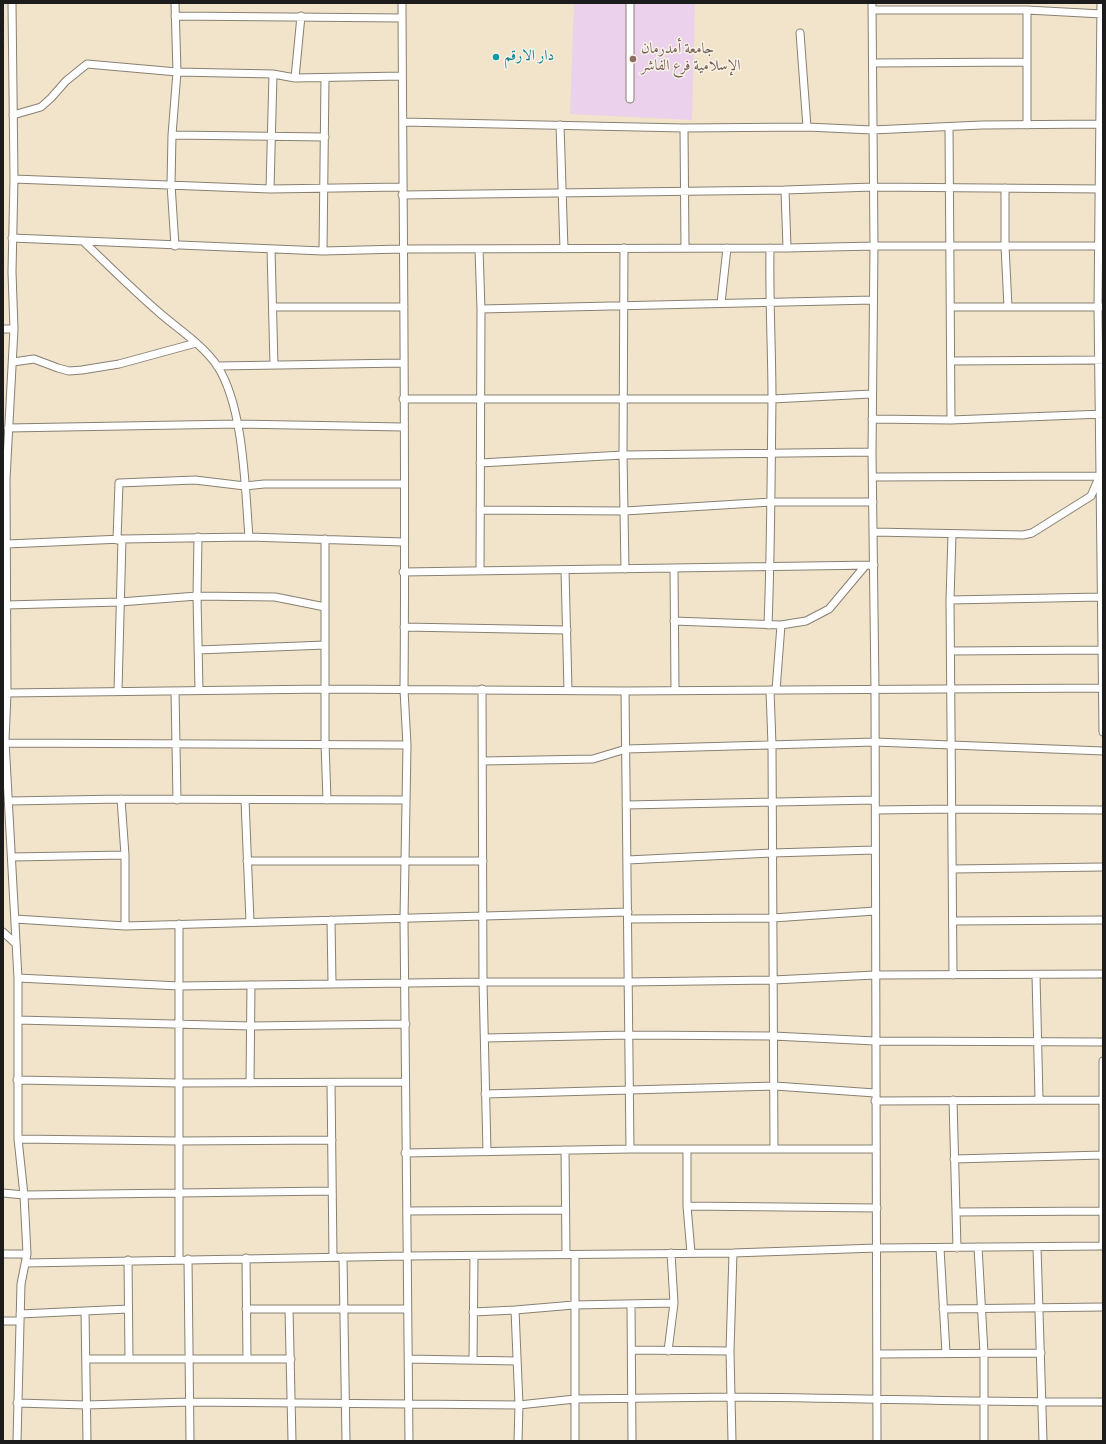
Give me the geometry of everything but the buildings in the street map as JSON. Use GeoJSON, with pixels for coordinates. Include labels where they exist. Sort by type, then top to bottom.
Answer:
{"type":"FeatureCollection","features":[{"type":"Feature","properties":{"kind":"street"},"geometry":{"type":"LineString","coordinates":[[12,3],[14,50],[14,179],[12,238],[14,329],[13,362],[6,413],[8,428],[6,479],[7,693],[5,743],[18,978],[18,1139],[24,1195],[27,1254],[21,1284],[17,1441]]}},
{"type":"Feature","properties":{"kind":"street"},"geometry":{"type":"LineString","coordinates":[[175,3],[177,72],[172,135],[172,184],[175,246]]}},
{"type":"Feature","properties":{"kind":"street"},"geometry":{"type":"LineString","coordinates":[[402,3],[402,249],[404,307],[403,572],[404,690],[407,745],[404,919],[406,982],[407,1308],[410,1441]]}},
{"type":"Feature","properties":{"kind":"street"},"geometry":{"type":"LineString","coordinates":[[630,3],[630,99]]}},
{"type":"Feature","properties":{"kind":"street"},"geometry":{"type":"LineString","coordinates":[[1101,3],[1102,124],[1100,360],[1102,588],[1100,597],[1103,732]]}},
{"type":"Feature","properties":{"kind":"street"},"geometry":{"type":"LineString","coordinates":[[877,1441],[878,1354],[875,1101],[876,810],[872,452],[874,246],[872,6],[1026,10],[1102,14]]}},
{"type":"Feature","properties":{"kind":"street"},"geometry":{"type":"LineString","coordinates":[[1026,10],[1027,125]]}},
{"type":"Feature","properties":{"kind":"street"},"geometry":{"type":"LineString","coordinates":[[175,16],[402,18]]}},
{"type":"Feature","properties":{"kind":"street"},"geometry":{"type":"LineString","coordinates":[[295,78],[301,16]]}},
{"type":"Feature","properties":{"kind":"street"},"geometry":{"type":"LineString","coordinates":[[800,33],[806,127]]}},
{"type":"Feature","properties":{"kind":"street"},"geometry":{"type":"LineString","coordinates":[[873,63],[1027,62]]}},
{"type":"Feature","properties":{"kind":"street"},"geometry":{"type":"LineString","coordinates":[[13,115],[41,107],[66,81],[87,64],[177,72],[273,74],[295,78],[402,76]]}},
{"type":"Feature","properties":{"kind":"street"},"geometry":{"type":"LineString","coordinates":[[270,189],[273,74]]}},
{"type":"Feature","properties":{"kind":"street"},"geometry":{"type":"LineString","coordinates":[[323,251],[325,189],[325,78]]}},
{"type":"Feature","properties":{"kind":"street"},"geometry":{"type":"LineString","coordinates":[[403,122],[684,128],[806,127],[872,130],[1102,124]]}},
{"type":"Feature","properties":{"kind":"street"},"geometry":{"type":"LineString","coordinates":[[560,125],[564,249]]}},
{"type":"Feature","properties":{"kind":"street"},"geometry":{"type":"LineString","coordinates":[[949,127],[951,420]]}},
{"type":"Feature","properties":{"kind":"street"},"geometry":{"type":"LineString","coordinates":[[684,128],[685,248]]}},
{"type":"Feature","properties":{"kind":"street"},"geometry":{"type":"LineString","coordinates":[[172,135],[325,137]]}},
{"type":"Feature","properties":{"kind":"street"},"geometry":{"type":"LineString","coordinates":[[14,179],[270,189],[402,187]]}},
{"type":"Feature","properties":{"kind":"street"},"geometry":{"type":"LineString","coordinates":[[402,195],[785,190],[873,187],[950,189],[1101,189]]}},
{"type":"Feature","properties":{"kind":"street"},"geometry":{"type":"LineString","coordinates":[[1005,188],[1004,246],[1008,307]]}},
{"type":"Feature","properties":{"kind":"street"},"geometry":{"type":"LineString","coordinates":[[785,190],[787,248]]}},
{"type":"Feature","properties":{"kind":"street"},"geometry":{"type":"LineString","coordinates":[[12,238],[323,251],[402,249],[1101,246]]}},
{"type":"Feature","properties":{"kind":"street"},"geometry":{"type":"LineString","coordinates":[[84,242],[122,279],[196,343],[217,366],[225,382],[237,424],[245,486],[249,537]]}},
{"type":"Feature","properties":{"kind":"street"},"geometry":{"type":"LineString","coordinates":[[624,248],[623,455],[625,569]]}},
{"type":"Feature","properties":{"kind":"street"},"geometry":{"type":"LineString","coordinates":[[721,303],[727,248]]}},
{"type":"Feature","properties":{"kind":"street"},"geometry":{"type":"LineString","coordinates":[[768,625],[772,399],[769,303],[770,248]]}},
{"type":"Feature","properties":{"kind":"street"},"geometry":{"type":"LineString","coordinates":[[271,249],[274,365]]}},
{"type":"Feature","properties":{"kind":"street"},"geometry":{"type":"LineString","coordinates":[[479,249],[481,309],[480,571]]}},
{"type":"Feature","properties":{"kind":"street"},"geometry":{"type":"LineString","coordinates":[[481,309],[873,300]]}},
{"type":"Feature","properties":{"kind":"street"},"geometry":{"type":"LineString","coordinates":[[273,307],[404,307]]}},
{"type":"Feature","properties":{"kind":"street"},"geometry":{"type":"LineString","coordinates":[[951,307],[1100,307]]}},
{"type":"Feature","properties":{"kind":"street"},"geometry":{"type":"LineString","coordinates":[[3,329],[14,329]]}},
{"type":"Feature","properties":{"kind":"street"},"geometry":{"type":"LineString","coordinates":[[13,362],[34,359],[69,371],[82,370],[119,364],[196,343]]}},
{"type":"Feature","properties":{"kind":"street"},"geometry":{"type":"LineString","coordinates":[[951,361],[1100,360]]}},
{"type":"Feature","properties":{"kind":"street"},"geometry":{"type":"LineString","coordinates":[[217,366],[404,363]]}},
{"type":"Feature","properties":{"kind":"street"},"geometry":{"type":"LineString","coordinates":[[403,399],[772,399],[872,394]]}},
{"type":"Feature","properties":{"kind":"street"},"geometry":{"type":"LineString","coordinates":[[872,419],[951,420],[1101,414]]}},
{"type":"Feature","properties":{"kind":"street"},"geometry":{"type":"LineString","coordinates":[[8,428],[237,424],[403,428]]}},
{"type":"Feature","properties":{"kind":"street"},"geometry":{"type":"LineString","coordinates":[[480,463],[623,455],[770,452],[872,452]]}},
{"type":"Feature","properties":{"kind":"street"},"geometry":{"type":"LineString","coordinates":[[873,477],[1101,476]]}},
{"type":"Feature","properties":{"kind":"street"},"geometry":{"type":"LineString","coordinates":[[873,532],[952,534],[1032,533],[1091,496],[1101,476]]}},
{"type":"Feature","properties":{"kind":"street"},"geometry":{"type":"LineString","coordinates":[[118,692],[120,602],[119,483],[195,480],[245,486],[264,484],[403,484]]}},
{"type":"Feature","properties":{"kind":"street"},"geometry":{"type":"LineString","coordinates":[[480,510],[625,511],[771,502],[873,502]]}},
{"type":"Feature","properties":{"kind":"street"},"geometry":{"type":"LineString","coordinates":[[952,534],[950,600],[953,809],[953,975]]}},
{"type":"Feature","properties":{"kind":"street"},"geometry":{"type":"LineString","coordinates":[[7,544],[198,537],[249,537],[403,542]]}},
{"type":"Feature","properties":{"kind":"street"},"geometry":{"type":"LineString","coordinates":[[198,537],[197,596],[199,690]]}},
{"type":"Feature","properties":{"kind":"street"},"geometry":{"type":"LineString","coordinates":[[325,539],[325,743],[327,800]]}},
{"type":"Feature","properties":{"kind":"street"},"geometry":{"type":"LineString","coordinates":[[403,572],[874,565]]}},
{"type":"Feature","properties":{"kind":"street"},"geometry":{"type":"LineString","coordinates":[[674,621],[768,625],[806,622],[829,609],[865,566]]}},
{"type":"Feature","properties":{"kind":"street"},"geometry":{"type":"LineString","coordinates":[[674,568],[675,690]]}},
{"type":"Feature","properties":{"kind":"street"},"geometry":{"type":"LineString","coordinates":[[566,570],[568,690]]}},
{"type":"Feature","properties":{"kind":"street"},"geometry":{"type":"LineString","coordinates":[[6,605],[120,602],[197,596],[275,597],[325,607]]}},
{"type":"Feature","properties":{"kind":"street"},"geometry":{"type":"LineString","coordinates":[[950,600],[1100,597]]}},
{"type":"Feature","properties":{"kind":"street"},"geometry":{"type":"LineString","coordinates":[[774,1149],[775,1086],[773,1036],[772,745],[773,690],[780,625]]}},
{"type":"Feature","properties":{"kind":"street"},"geometry":{"type":"LineString","coordinates":[[404,627],[567,630]]}},
{"type":"Feature","properties":{"kind":"street"},"geometry":{"type":"LineString","coordinates":[[198,650],[325,645]]}},
{"type":"Feature","properties":{"kind":"street"},"geometry":{"type":"LineString","coordinates":[[951,651],[1102,650]]}},
{"type":"Feature","properties":{"kind":"street"},"geometry":{"type":"LineString","coordinates":[[7,693],[326,689],[625,691],[1102,688]]}},
{"type":"Feature","properties":{"kind":"street"},"geometry":{"type":"LineString","coordinates":[[482,689],[482,982],[485,1038],[487,1152]]}},
{"type":"Feature","properties":{"kind":"street"},"geometry":{"type":"LineString","coordinates":[[175,691],[177,800]]}},
{"type":"Feature","properties":{"kind":"street"},"geometry":{"type":"LineString","coordinates":[[625,691],[630,1149]]}},
{"type":"Feature","properties":{"kind":"street"},"geometry":{"type":"LineString","coordinates":[[5,743],[176,742],[407,745]]}},
{"type":"Feature","properties":{"kind":"street"},"geometry":{"type":"LineString","coordinates":[[483,761],[593,759],[626,749],[875,742],[1103,751]]}},
{"type":"Feature","properties":{"kind":"street"},"geometry":{"type":"LineString","coordinates":[[9,801],[121,799],[405,800]]}},
{"type":"Feature","properties":{"kind":"street"},"geometry":{"type":"LineString","coordinates":[[121,799],[125,855],[125,926]]}},
{"type":"Feature","properties":{"kind":"street"},"geometry":{"type":"LineString","coordinates":[[245,800],[250,922]]}},
{"type":"Feature","properties":{"kind":"street"},"geometry":{"type":"LineString","coordinates":[[626,805],[875,800]]}},
{"type":"Feature","properties":{"kind":"street"},"geometry":{"type":"LineString","coordinates":[[876,810],[1103,810]]}},
{"type":"Feature","properties":{"kind":"street"},"geometry":{"type":"LineString","coordinates":[[627,860],[772,852],[875,850]]}},
{"type":"Feature","properties":{"kind":"street"},"geometry":{"type":"LineString","coordinates":[[12,857],[125,855]]}},
{"type":"Feature","properties":{"kind":"street"},"geometry":{"type":"LineString","coordinates":[[247,861],[483,861]]}},
{"type":"Feature","properties":{"kind":"street"},"geometry":{"type":"LineString","coordinates":[[953,869],[1103,867]]}},
{"type":"Feature","properties":{"kind":"street"},"geometry":{"type":"LineString","coordinates":[[15,919],[125,926],[404,919],[483,915],[773,918],[875,910]]}},
{"type":"Feature","properties":{"kind":"street"},"geometry":{"type":"LineString","coordinates":[[331,920],[332,984]]}},
{"type":"Feature","properties":{"kind":"street"},"geometry":{"type":"LineString","coordinates":[[953,921],[1103,920]]}},
{"type":"Feature","properties":{"kind":"street"},"geometry":{"type":"LineString","coordinates":[[179,924],[179,1259]]}},
{"type":"Feature","properties":{"kind":"street"},"geometry":{"type":"LineString","coordinates":[[3,932],[16,944]]}},
{"type":"Feature","properties":{"kind":"street"},"geometry":{"type":"LineString","coordinates":[[18,978],[179,986],[406,982],[627,982],[773,980],[875,975],[1103,974]]}},
{"type":"Feature","properties":{"kind":"street"},"geometry":{"type":"LineString","coordinates":[[1036,975],[1038,1099]]}},
{"type":"Feature","properties":{"kind":"street"},"geometry":{"type":"LineString","coordinates":[[250,1083],[252,985]]}},
{"type":"Feature","properties":{"kind":"street"},"geometry":{"type":"LineString","coordinates":[[18,1020],[251,1026],[406,1024]]}},
{"type":"Feature","properties":{"kind":"street"},"geometry":{"type":"LineString","coordinates":[[485,1038],[629,1035],[773,1036],[875,1041],[1103,1042]]}},
{"type":"Feature","properties":{"kind":"street"},"geometry":{"type":"LineString","coordinates":[[26,1263],[179,1259],[575,1255],[671,1252],[733,1253],[877,1248],[1103,1246],[1103,1061]]}},
{"type":"Feature","properties":{"kind":"street"},"geometry":{"type":"LineString","coordinates":[[18,1080],[250,1083],[406,1082]]}},
{"type":"Feature","properties":{"kind":"street"},"geometry":{"type":"LineString","coordinates":[[331,1083],[333,1257]]}},
{"type":"Feature","properties":{"kind":"street"},"geometry":{"type":"LineString","coordinates":[[485,1094],[775,1086],[876,1093]]}},
{"type":"Feature","properties":{"kind":"street"},"geometry":{"type":"LineString","coordinates":[[875,1101],[1038,1099],[1102,1100]]}},
{"type":"Feature","properties":{"kind":"street"},"geometry":{"type":"LineString","coordinates":[[953,1100],[957,1248]]}},
{"type":"Feature","properties":{"kind":"street"},"geometry":{"type":"LineString","coordinates":[[18,1139],[178,1141],[332,1140]]}},
{"type":"Feature","properties":{"kind":"street"},"geometry":{"type":"LineString","coordinates":[[406,1153],[630,1149],[876,1149]]}},
{"type":"Feature","properties":{"kind":"street"},"geometry":{"type":"LineString","coordinates":[[687,1149],[687,1206],[691,1253]]}},
{"type":"Feature","properties":{"kind":"street"},"geometry":{"type":"LineString","coordinates":[[565,1150],[566,1255]]}},
{"type":"Feature","properties":{"kind":"street"},"geometry":{"type":"LineString","coordinates":[[954,1159],[1103,1155]]}},
{"type":"Feature","properties":{"kind":"street"},"geometry":{"type":"LineString","coordinates":[[3,1193],[24,1195],[332,1191]]}},
{"type":"Feature","properties":{"kind":"street"},"geometry":{"type":"LineString","coordinates":[[687,1206],[876,1208]]}},
{"type":"Feature","properties":{"kind":"street"},"geometry":{"type":"LineString","coordinates":[[407,1211],[566,1210]]}},
{"type":"Feature","properties":{"kind":"street"},"geometry":{"type":"LineString","coordinates":[[956,1212],[1103,1211]]}},
{"type":"Feature","properties":{"kind":"street"},"geometry":{"type":"LineString","coordinates":[[978,1247],[980,1308],[984,1353],[984,1441]]}},
{"type":"Feature","properties":{"kind":"street"},"geometry":{"type":"LineString","coordinates":[[1037,1247],[1043,1402],[1043,1441]]}},
{"type":"Feature","properties":{"kind":"street"},"geometry":{"type":"LineString","coordinates":[[940,1248],[946,1353]]}},
{"type":"Feature","properties":{"kind":"street"},"geometry":{"type":"LineString","coordinates":[[668,1351],[674,1303],[671,1252]]}},
{"type":"Feature","properties":{"kind":"street"},"geometry":{"type":"LineString","coordinates":[[732,1441],[730,1351],[733,1253]]}},
{"type":"Feature","properties":{"kind":"street"},"geometry":{"type":"LineString","coordinates":[[3,1254],[27,1254]]}},
{"type":"Feature","properties":{"kind":"street"},"geometry":{"type":"LineString","coordinates":[[575,1255],[575,1441]]}},
{"type":"Feature","properties":{"kind":"street"},"geometry":{"type":"LineString","coordinates":[[473,1360],[474,1256]]}},
{"type":"Feature","properties":{"kind":"street"},"geometry":{"type":"LineString","coordinates":[[343,1257],[346,1441]]}},
{"type":"Feature","properties":{"kind":"street"},"geometry":{"type":"LineString","coordinates":[[246,1258],[247,1359]]}},
{"type":"Feature","properties":{"kind":"street"},"geometry":{"type":"LineString","coordinates":[[188,1259],[190,1441]]}},
{"type":"Feature","properties":{"kind":"street"},"geometry":{"type":"LineString","coordinates":[[128,1260],[129,1359]]}},
{"type":"Feature","properties":{"kind":"street"},"geometry":{"type":"LineString","coordinates":[[473,1312],[574,1305],[674,1303]]}},
{"type":"Feature","properties":{"kind":"street"},"geometry":{"type":"LineString","coordinates":[[631,1304],[632,1441]]}},
{"type":"Feature","properties":{"kind":"street"},"geometry":{"type":"LineString","coordinates":[[943,1309],[1103,1307]]}},
{"type":"Feature","properties":{"kind":"street"},"geometry":{"type":"LineString","coordinates":[[246,1309],[344,1310],[407,1308]]}},
{"type":"Feature","properties":{"kind":"street"},"geometry":{"type":"LineString","coordinates":[[3,1321],[85,1311],[128,1309]]}},
{"type":"Feature","properties":{"kind":"street"},"geometry":{"type":"LineString","coordinates":[[289,1309],[292,1441]]}},
{"type":"Feature","properties":{"kind":"street"},"geometry":{"type":"LineString","coordinates":[[515,1310],[519,1405],[518,1441]]}},
{"type":"Feature","properties":{"kind":"street"},"geometry":{"type":"LineString","coordinates":[[85,1311],[87,1441]]}},
{"type":"Feature","properties":{"kind":"street"},"geometry":{"type":"LineString","coordinates":[[632,1350],[730,1351]]}},
{"type":"Feature","properties":{"kind":"street"},"geometry":{"type":"LineString","coordinates":[[878,1354],[1041,1353]]}},
{"type":"Feature","properties":{"kind":"street"},"geometry":{"type":"LineString","coordinates":[[86,1359],[291,1359]]}},
{"type":"Feature","properties":{"kind":"street"},"geometry":{"type":"LineString","coordinates":[[408,1360],[517,1361]]}},
{"type":"Feature","properties":{"kind":"street"},"geometry":{"type":"LineString","coordinates":[[17,1403],[86,1404],[189,1402],[519,1405],[575,1399],[731,1397],[878,1398],[984,1402],[1103,1402]]}},
{"type":"Feature","properties":{"kind":"shaded area","name":"جامعة أمدرمان الإسلامية فرع الفاشر"},"geometry":{"type":"Polygon","coordinates":[[[574,3],[695,3],[692,120],[570,114],[574,3]]]}},
{"type":"Feature","properties":{"kind":"place","name":"دار الارقم"},"geometry":{"type":"Point","coordinates":[496,57]}},
{"type":"Feature","properties":{"kind":"place","name":"جامعة أمدرمان الإسلامية فرع الفاشر"},"geometry":{"type":"Point","coordinates":[633,59]}}]}
